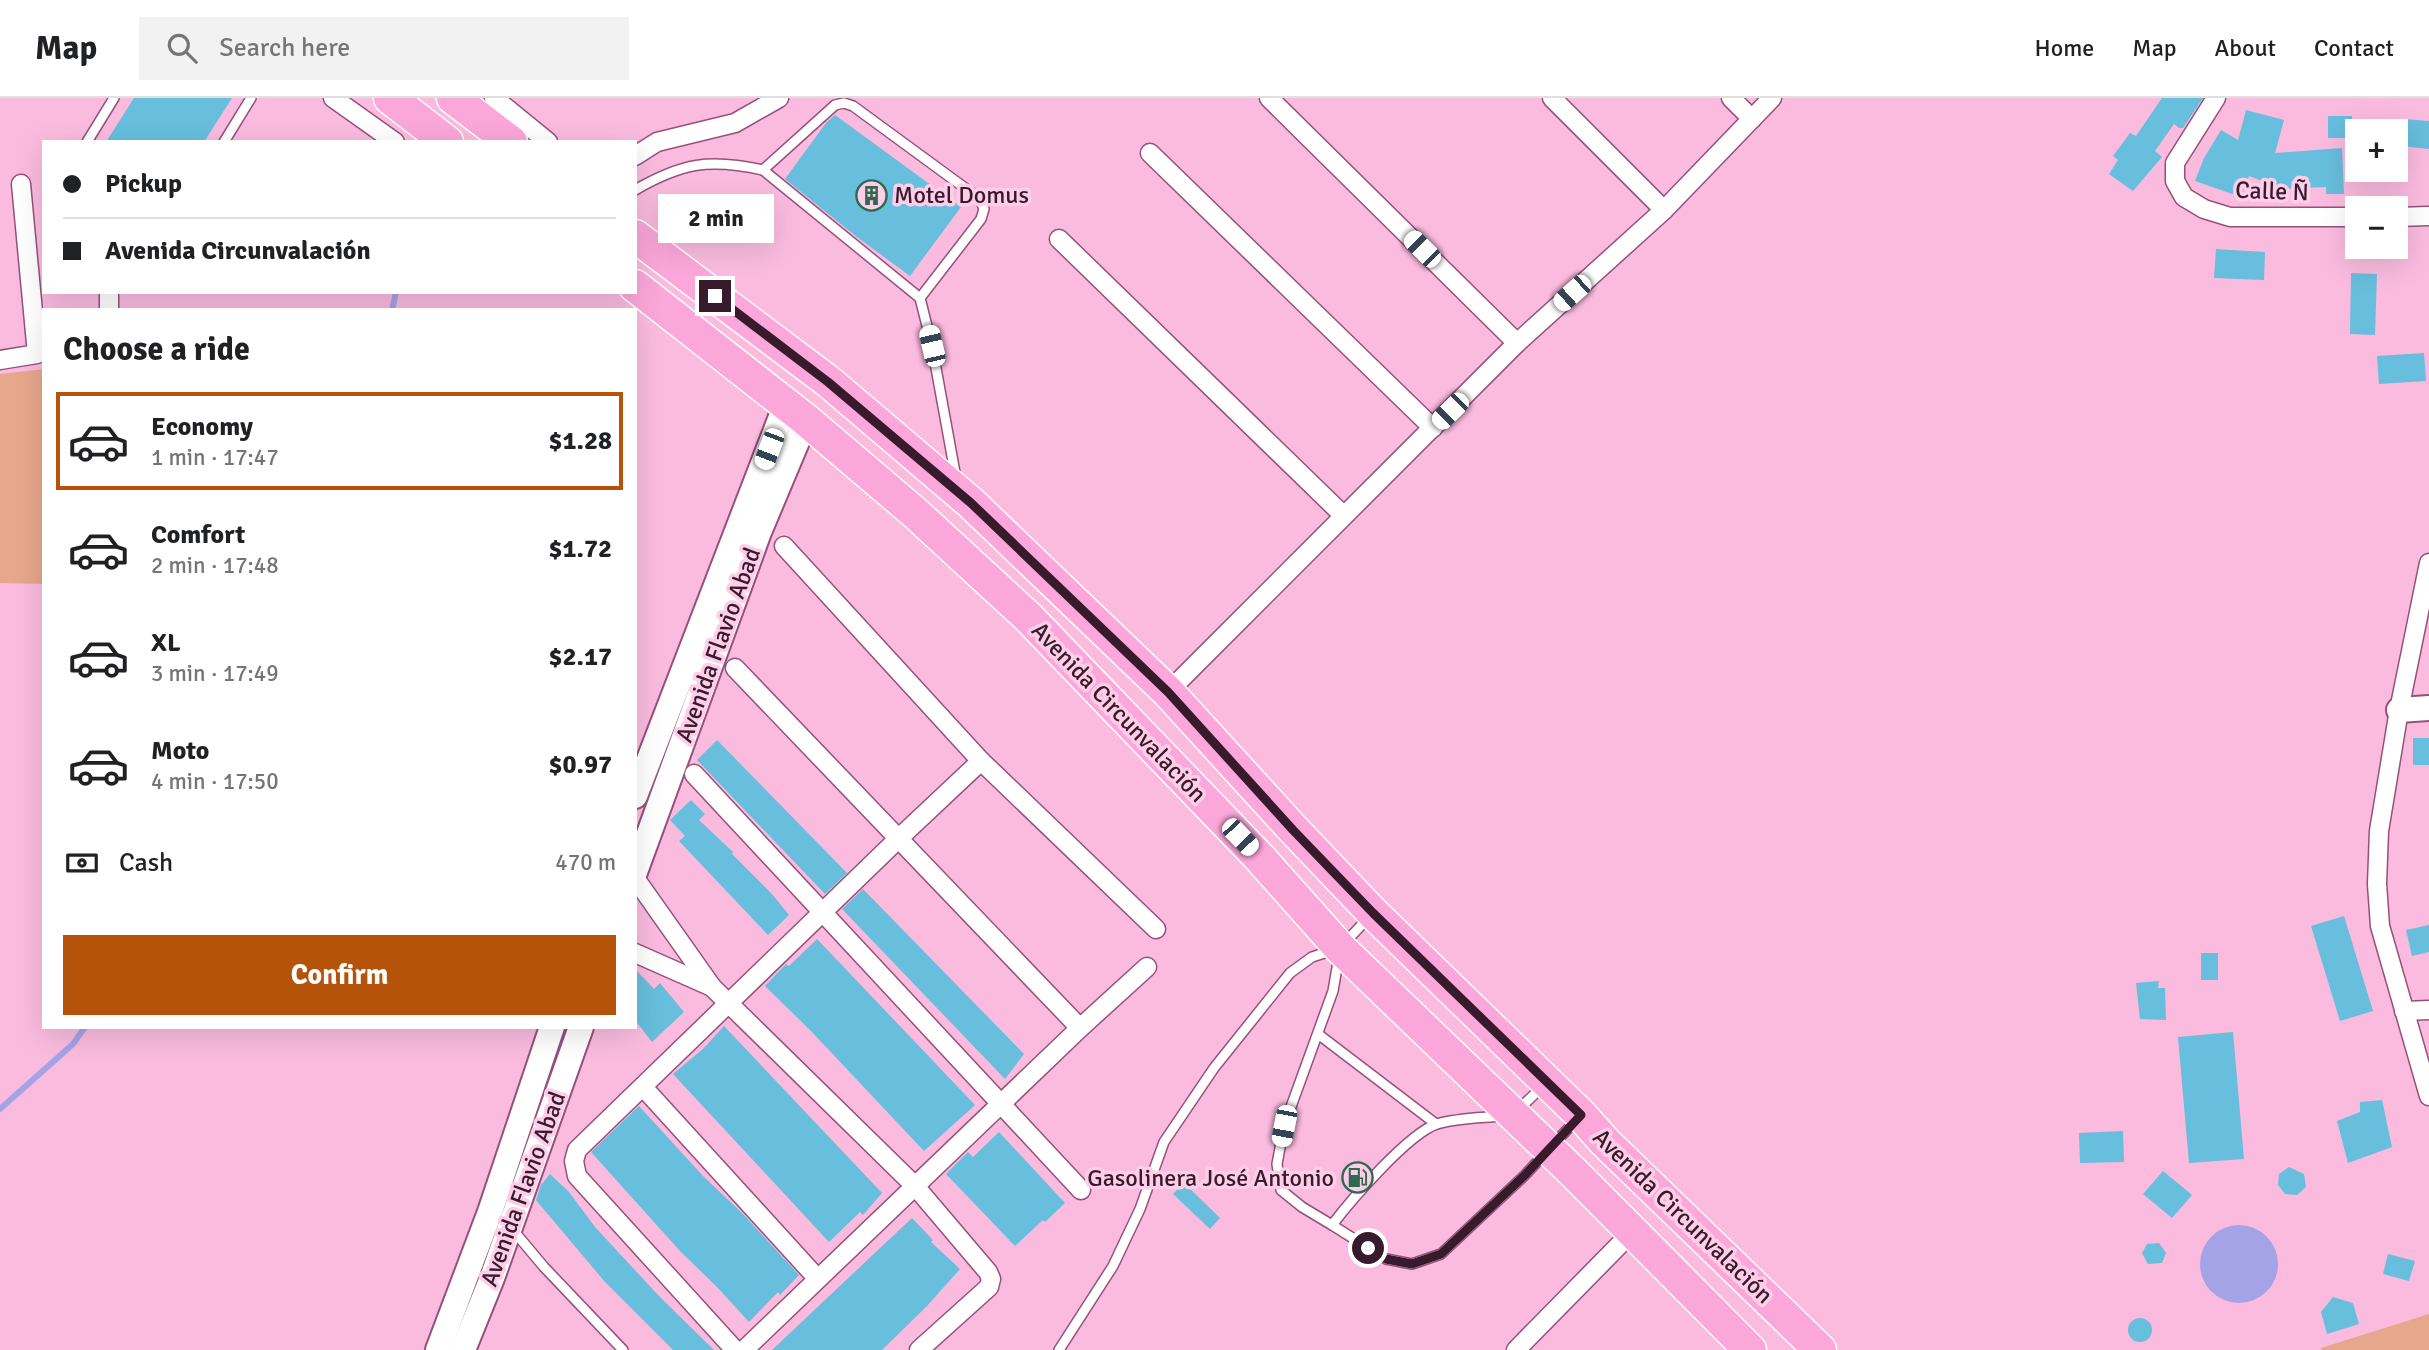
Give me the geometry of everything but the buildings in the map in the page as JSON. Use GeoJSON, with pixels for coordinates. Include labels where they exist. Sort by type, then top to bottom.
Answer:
{"type":"FeatureCollection","features":[{"type":"Feature","properties":{"kind":"highway"},"geometry":{"type":"LineString","coordinates":[[390,98],[444,140]]}},
{"type":"Feature","properties":{"kind":"highway"},"geometry":{"type":"LineString","coordinates":[[453,98],[507,140]]}},
{"type":"Feature","properties":{"kind":"highway","name":"Avenida Circunvalación"},"geometry":{"type":"LineString","coordinates":[[646,244],[810,368],[971,503],[1168,692],[1293,830],[1373,913],[1820,1350]]}},
{"type":"Feature","properties":{"kind":"highway","name":"Avenida Circunvalación"},"geometry":{"type":"LineString","coordinates":[[637,289],[796,412],[914,512],[1029,618],[1259,857],[1340,948],[1573,1172],[1750,1350]]}},
{"type":"Feature","properties":{"kind":"highway"},"geometry":{"type":"LineString","coordinates":[[1259,857],[1293,830]]}},
{"type":"Feature","properties":{"kind":"highway"},"geometry":{"type":"LineString","coordinates":[[1403,1008],[1438,975]]}},
{"type":"Feature","properties":{"kind":"highway"},"geometry":{"type":"LineString","coordinates":[[1573,1172],[1605,1142]]}},
{"type":"Feature","properties":{"kind":"street"},"geometry":{"type":"LineString","coordinates":[[333,98],[392,140]]}},
{"type":"Feature","properties":{"kind":"street"},"geometry":{"type":"LineString","coordinates":[[494,98],[546,140]]}},
{"type":"Feature","properties":{"kind":"street"},"geometry":{"type":"LineString","coordinates":[[637,155],[657,142],[736,123],[779,98]]}},
{"type":"Feature","properties":{"kind":"street"},"geometry":{"type":"LineString","coordinates":[[1269,98],[1517,343]]}},
{"type":"Feature","properties":{"kind":"street"},"geometry":{"type":"LineString","coordinates":[[1552,98],[1664,210]]}},
{"type":"Feature","properties":{"kind":"street"},"geometry":{"type":"LineString","coordinates":[[1731,98],[1752,119]]}},
{"type":"Feature","properties":{"kind":"street"},"geometry":{"type":"LineString","coordinates":[[1168,692],[1517,343],[1664,210],[1772,98]]}},
{"type":"Feature","properties":{"kind":"street","name":"Calle Ñ"},"geometry":{"type":"LineString","coordinates":[[2217,98],[2175,163],[2175,181],[2184,197],[2204,209],[2230,217],[2345,217]]}},
{"type":"Feature","properties":{"kind":"street"},"geometry":{"type":"LineString","coordinates":[[1150,153],[1433,428]]}},
{"type":"Feature","properties":{"kind":"street"},"geometry":{"type":"LineString","coordinates":[[0,360],[41,353],[36,253],[21,184]]}},
{"type":"Feature","properties":{"kind":"street"},"geometry":{"type":"LineString","coordinates":[[2408,216],[2429,216]]}},
{"type":"Feature","properties":{"kind":"street"},"geometry":{"type":"LineString","coordinates":[[1059,239],[1343,515]]}},
{"type":"Feature","properties":{"kind":"street","name":"Avenida Flavio Abad"},"geometry":{"type":"LineString","coordinates":[[637,791],[796,412]]}},
{"type":"Feature","properties":{"kind":"street","name":"Avenida Flavio Abad"},"geometry":{"type":"LineString","coordinates":[[637,867],[759,532],[796,412]]}},
{"type":"Feature","properties":{"kind":"street"},"geometry":{"type":"LineString","coordinates":[[784,546],[981,761],[1156,929]]}},
{"type":"Feature","properties":{"kind":"street"},"geometry":{"type":"LineString","coordinates":[[2429,563],[2399,710],[2379,831],[2377,884],[2380,926],[2429,1096]]}},
{"type":"Feature","properties":{"kind":"street"},"geometry":{"type":"LineString","coordinates":[[735,668],[1080,1028]]}},
{"type":"Feature","properties":{"kind":"street"},"geometry":{"type":"LineString","coordinates":[[2399,710],[2429,708]]}},
{"type":"Feature","properties":{"kind":"street"},"geometry":{"type":"LineString","coordinates":[[735,1350],[578,1176],[574,1161],[577,1150],[981,761]]}},
{"type":"Feature","properties":{"kind":"street"},"geometry":{"type":"LineString","coordinates":[[694,774],[1081,1190]]}},
{"type":"Feature","properties":{"kind":"street"},"geometry":{"type":"LineString","coordinates":[[637,881],[712,987],[915,1186],[988,1272],[991,1279],[989,1287],[919,1350]]}},
{"type":"Feature","properties":{"kind":"street"},"geometry":{"type":"LineString","coordinates":[[637,954],[712,987]]}},
{"type":"Feature","properties":{"kind":"street"},"geometry":{"type":"LineString","coordinates":[[744,1350],[1147,967]]}},
{"type":"Feature","properties":{"kind":"street"},"geometry":{"type":"LineString","coordinates":[[2404,1011],[2429,1010]]}},
{"type":"Feature","properties":{"kind":"street","name":"Avenida Flavio Abad"},"geometry":{"type":"LineString","coordinates":[[438,1350],[490,1213],[551,1029]]}},
{"type":"Feature","properties":{"kind":"street","name":"Avenida Flavio Abad"},"geometry":{"type":"LineString","coordinates":[[463,1350],[581,1029]]}},
{"type":"Feature","properties":{"kind":"street"},"geometry":{"type":"LineString","coordinates":[[643,1087],[817,1278]]}},
{"type":"Feature","properties":{"kind":"street"},"geometry":{"type":"LineString","coordinates":[[1516,1350],[1633,1231]]}},
{"type":"Feature","properties":{"kind":"lane"},"geometry":{"type":"LineString","coordinates":[[88,140],[114,98]]}},
{"type":"Feature","properties":{"kind":"lane"},"geometry":{"type":"LineString","coordinates":[[225,140],[251,98]]}},
{"type":"Feature","properties":{"kind":"lane"},"geometry":{"type":"LineString","coordinates":[[763,170],[835,105],[844,103],[853,106],[980,200],[984,209],[981,219],[920,298]]}},
{"type":"Feature","properties":{"kind":"lane"},"geometry":{"type":"LineString","coordinates":[[637,189],[667,172],[705,163],[741,165],[763,170],[920,298],[932,346],[956,480],[971,503]]}},
{"type":"Feature","properties":{"kind":"lane"},"geometry":{"type":"LineString","coordinates":[[1059,1350],[1113,1266],[1140,1209],[1164,1142],[1214,1068],[1290,973],[1312,957],[1340,948],[1373,913]]}},
{"type":"Feature","properties":{"kind":"lane"},"geometry":{"type":"LineString","coordinates":[[1340,948],[1333,991],[1284,1126],[1277,1171],[1282,1190],[1302,1207],[1386,1259],[1412,1264],[1441,1254],[1525,1175],[1581,1115]]}},
{"type":"Feature","properties":{"kind":"lane"},"geometry":{"type":"LineString","coordinates":[[1318,1034],[1436,1124]]}},
{"type":"Feature","properties":{"kind":"lane"},"geometry":{"type":"LineString","coordinates":[[1332,1225],[1374,1175],[1413,1140],[1436,1124],[1513,1115],[1546,1083]]}},
{"type":"Feature","properties":{"kind":"lane"},"geometry":{"type":"LineString","coordinates":[[510,1226],[544,1268],[623,1350]]}},
{"type":"Feature","properties":{"kind":"shaded area"},"geometry":{"type":"Polygon","coordinates":[[[42,369],[42,584],[0,583],[0,374],[42,369]]]}},
{"type":"Feature","properties":{"kind":"shaded area"},"geometry":{"type":"Polygon","coordinates":[[[2429,1314],[2429,1350],[2321,1348],[2429,1314]]]}},
{"type":"Feature","properties":{"kind":"water"},"geometry":{"type":"Polygon","coordinates":[[[2239,1225],[2254,1228],[2271,1242],[2278,1264],[2275,1279],[2261,1296],[2239,1303],[2224,1300],[2207,1286],[2200,1264],[2203,1249],[2217,1232],[2239,1225]]]}},
{"type":"Feature","properties":{"kind":"waterway"},"geometry":{"type":"LineString","coordinates":[[392,308],[396,294]]}},
{"type":"Feature","properties":{"kind":"waterway"},"geometry":{"type":"LineString","coordinates":[[0,1109],[73,1044],[84,1029]]}},
{"type":"Feature","properties":{"kind":"place","name":"Motel Domus"},"geometry":{"type":"Point","coordinates":[871,195]}},
{"type":"Feature","properties":{"kind":"place","name":"Gasolinera José Antonio"},"geometry":{"type":"Point","coordinates":[1357,1178]}},
{"type":"Feature","properties":{"kind":"route"},"geometry":{"type":"LineString","coordinates":[[715,296],[828,382],[971,503],[1168,692],[1293,830],[1373,913],[1581,1115],[1525,1175],[1441,1254],[1412,1264],[1386,1259],[1368,1248]]}}]}
